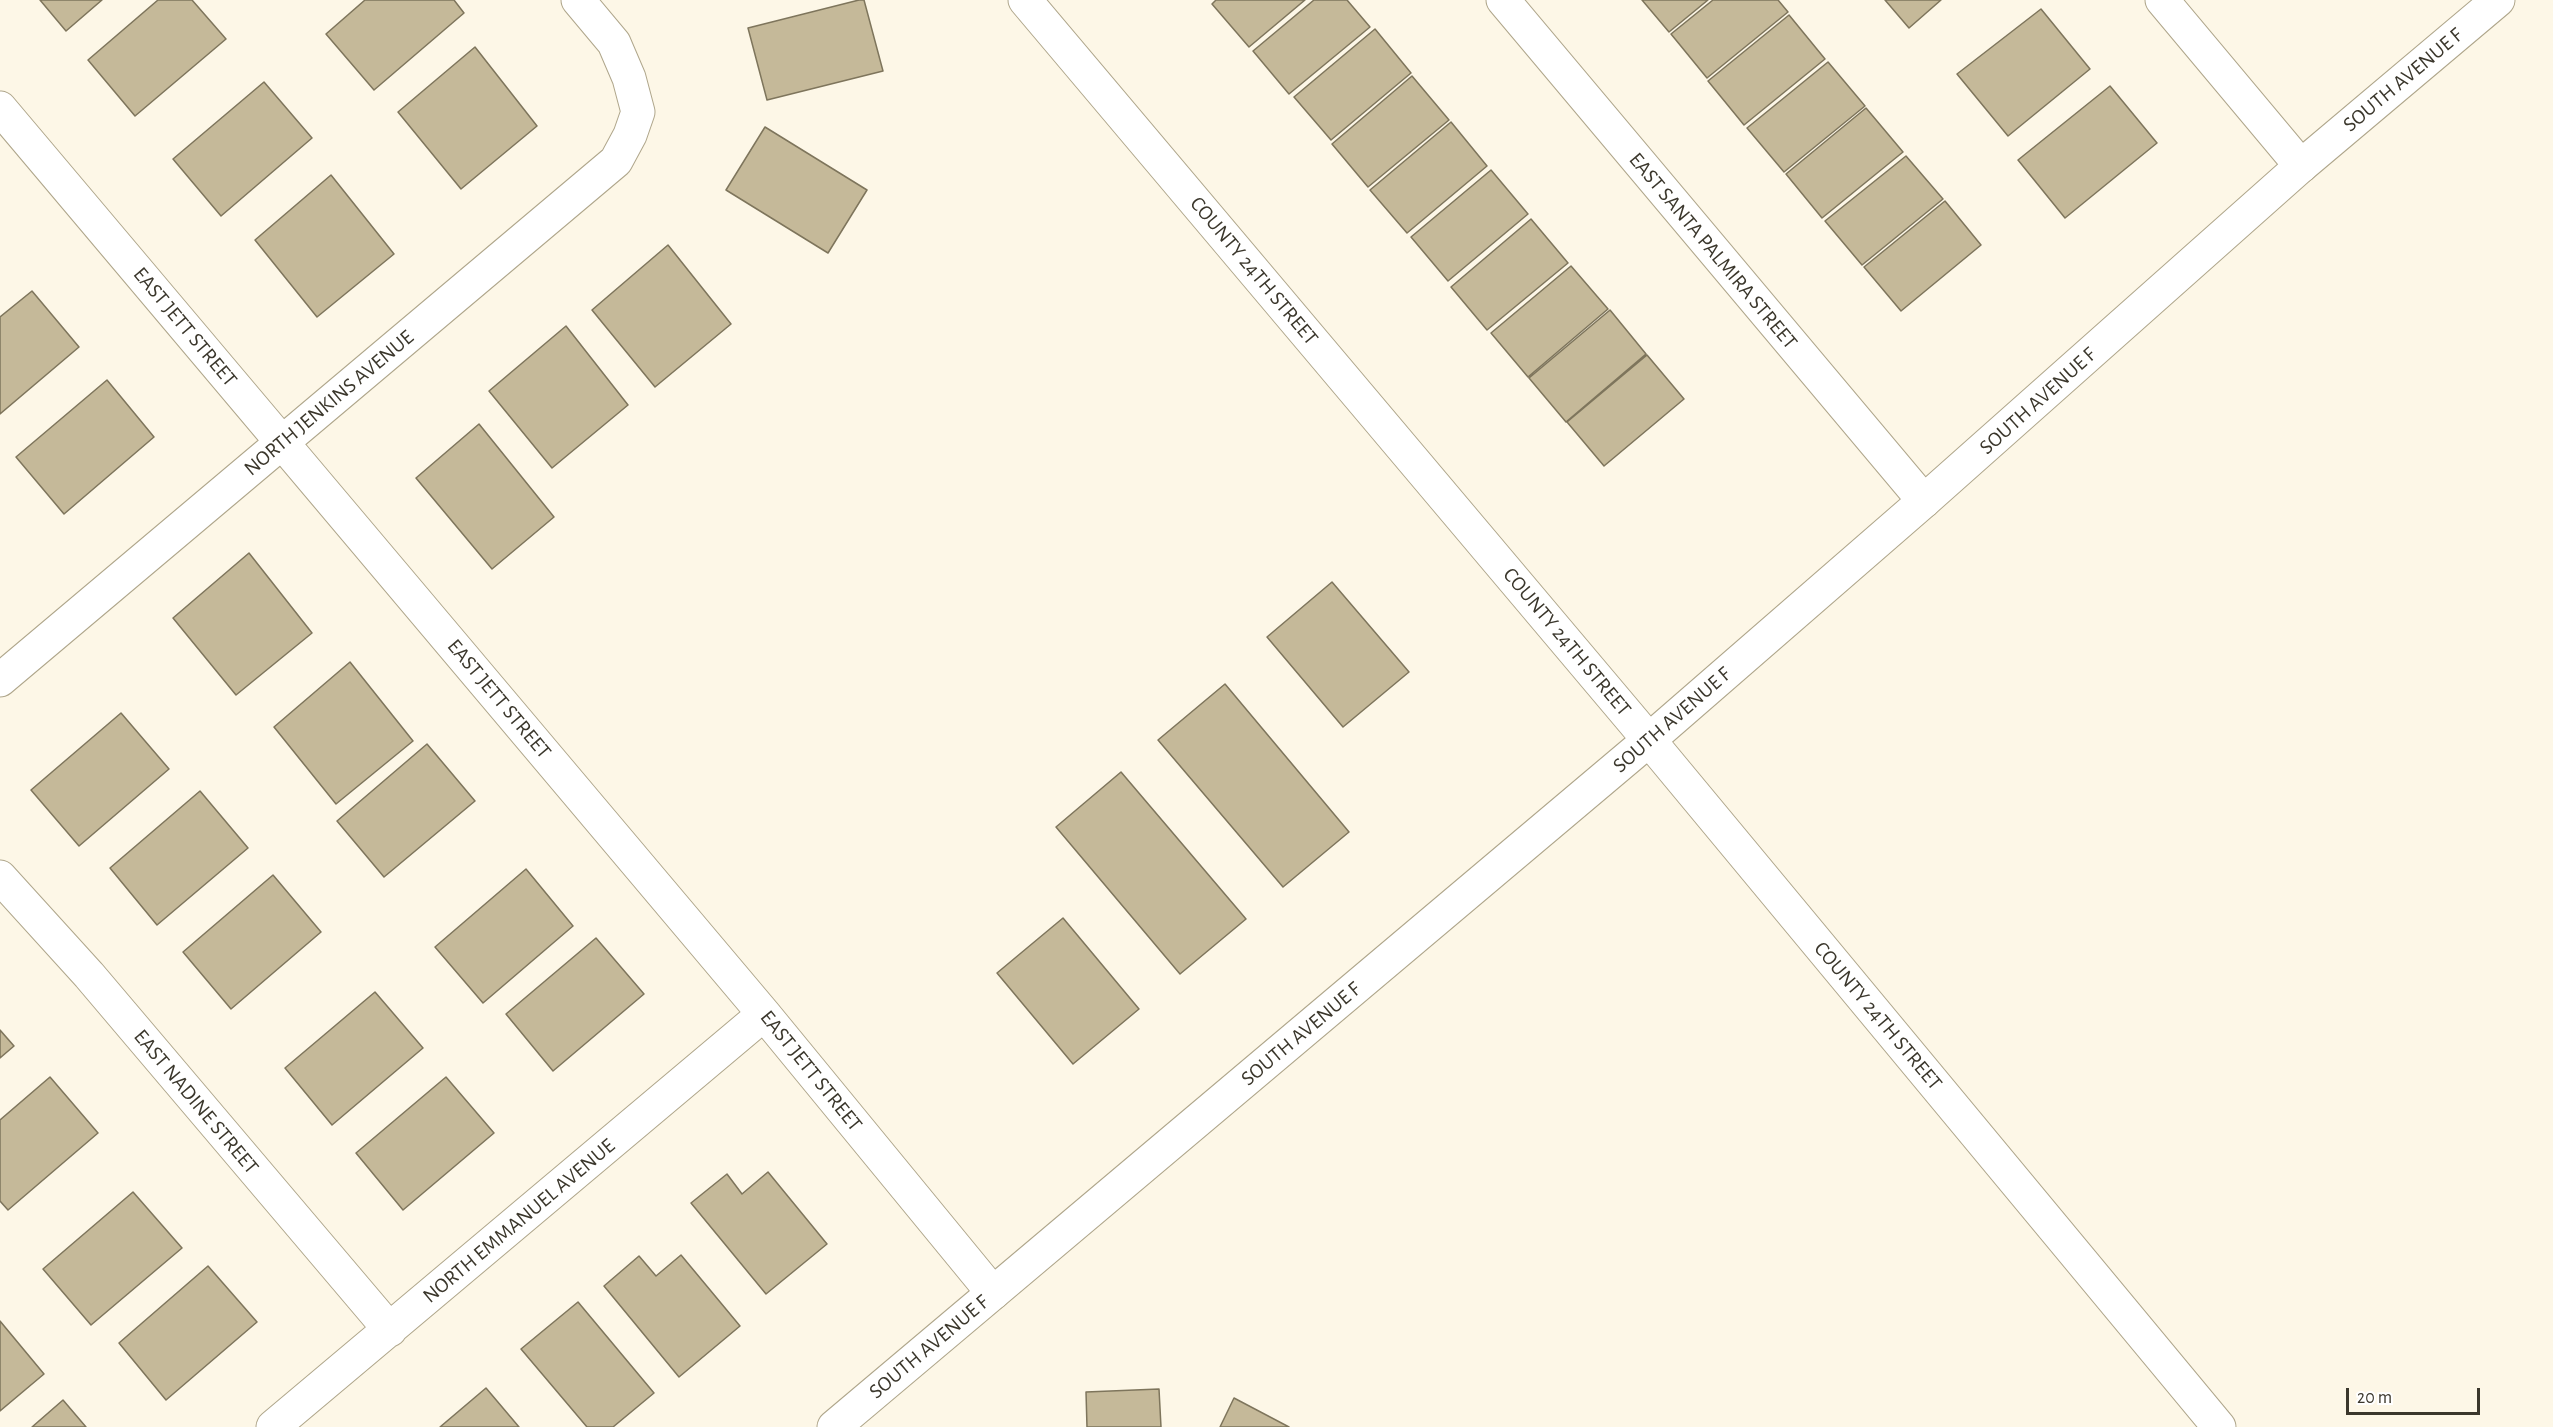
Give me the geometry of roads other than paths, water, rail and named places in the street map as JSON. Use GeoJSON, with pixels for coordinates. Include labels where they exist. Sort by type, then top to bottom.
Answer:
{"type":"FeatureCollection","features":[{"type":"Feature","properties":{"kind":"street","name":"NORTH JENKINS AVENUE"},"geometry":{"type":"LineString","coordinates":[[0,680],[616,161],[630,135],[638,112],[629,78],[614,43],[578,0]]}},
{"type":"Feature","properties":{"kind":"street","name":"COUNTY 24TH STREET"},"geometry":{"type":"LineString","coordinates":[[1025,0],[1649,740],[2219,1427]]}},
{"type":"Feature","properties":{"kind":"street","name":"EAST SANTA PALMIRA STREET"},"geometry":{"type":"LineString","coordinates":[[1503,0],[1924,501]]}},
{"type":"Feature","properties":{"kind":"street"},"geometry":{"type":"LineString","coordinates":[[2162,0],[2301,166]]}},
{"type":"Feature","properties":{"kind":"street","name":"SOUTH AVENUE F"},"geometry":{"type":"LineString","coordinates":[[834,1427],[1649,740],[1924,501],[2301,166],[2498,0]]}},
{"type":"Feature","properties":{"kind":"street","name":"EAST JETT STREET"},"geometry":{"type":"LineString","coordinates":[[0,108],[764,1014],[993,1293]]}},
{"type":"Feature","properties":{"kind":"street","name":"EAST NADINE STREET"},"geometry":{"type":"LineString","coordinates":[[0,877],[89,975],[390,1330]]}},
{"type":"Feature","properties":{"kind":"street","name":"NORTH EMMANUEL AVENUE"},"geometry":{"type":"LineString","coordinates":[[273,1427],[764,1014]]}}]}
